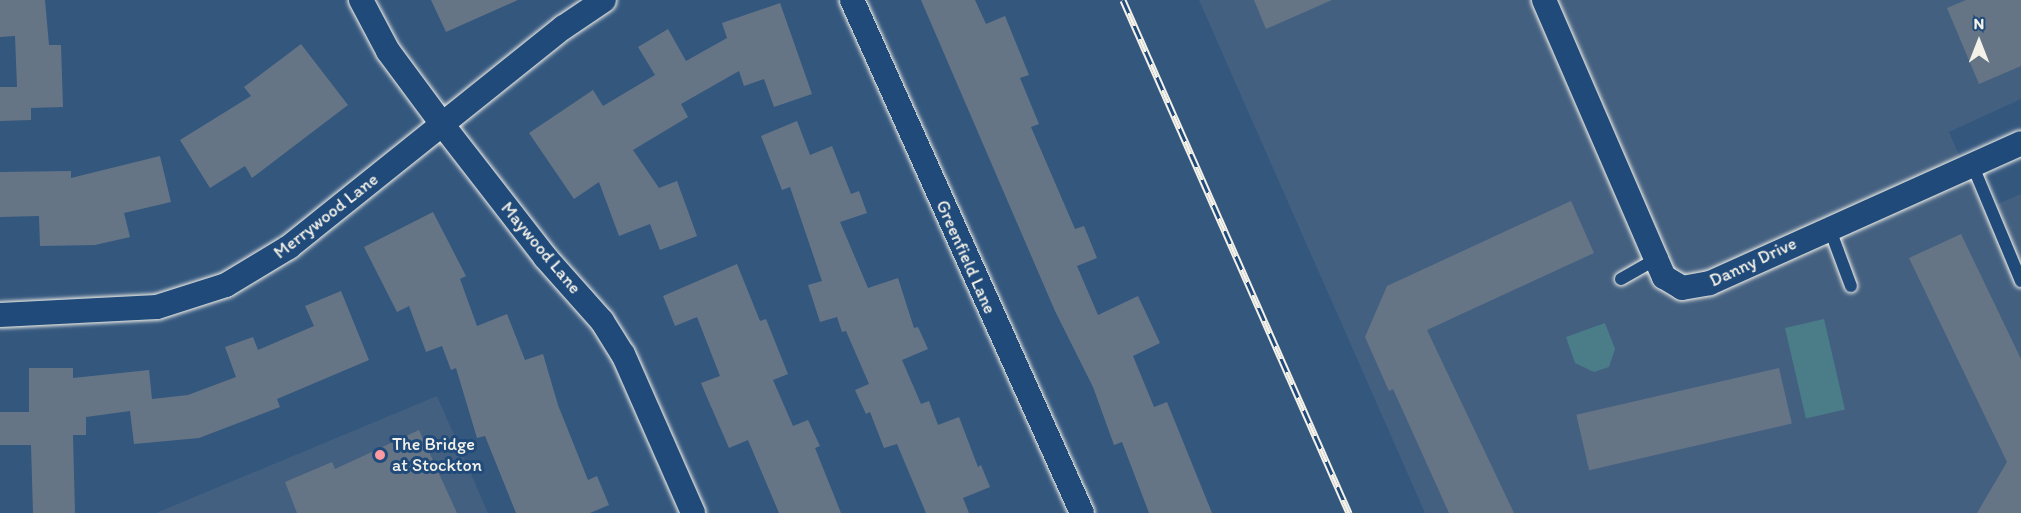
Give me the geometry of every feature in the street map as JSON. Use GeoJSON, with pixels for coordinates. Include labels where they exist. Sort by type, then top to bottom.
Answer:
{"type":"FeatureCollection","features":[{"type":"Feature","properties":{"kind":"street","name":"Maywood Lane"},"geometry":{"type":"LineString","coordinates":[[361,0],[388,51],[442,124],[545,256],[602,321],[623,354],[693,513]]}},
{"type":"Feature","properties":{"kind":"street","name":"Merrywood Lane"},"geometry":{"type":"LineString","coordinates":[[0,315],[157,307],[226,285],[289,247],[564,27],[604,0]]}},
{"type":"Feature","properties":{"kind":"street","name":"Greenfield Lane"},"geometry":{"type":"LineString","coordinates":[[852,0],[1082,513]]}},
{"type":"Feature","properties":{"kind":"street","name":"Danny Drive"},"geometry":{"type":"LineString","coordinates":[[1544,0],[1656,260],[1672,284],[1682,288],[1696,287],[2021,143]]}},
{"type":"Feature","properties":{"kind":"lane"},"geometry":{"type":"LineString","coordinates":[[1972,164],[2021,281]]}},
{"type":"Feature","properties":{"kind":"lane"},"geometry":{"type":"LineString","coordinates":[[1829,227],[1851,286]]}},
{"type":"Feature","properties":{"kind":"lane"},"geometry":{"type":"LineString","coordinates":[[1621,279],[1656,260]]}},
{"type":"Feature","properties":{"kind":"shaded area"},"geometry":{"type":"Polygon","coordinates":[[[1199,0],[2021,0],[2021,99],[1949,132],[1983,210],[2021,194],[2021,513],[1425,513],[1199,0]]]}},
{"type":"Feature","properties":{"kind":"shaded area","name":"The Bridge at Stockton"},"geometry":{"type":"Polygon","coordinates":[[[437,396],[488,513],[156,513],[437,396]]]}},
{"type":"Feature","properties":{"kind":"green space"},"geometry":{"type":"Polygon","coordinates":[[[1824,319],[1845,410],[1806,419],[1785,328],[1824,319]]]}},
{"type":"Feature","properties":{"kind":"green space"},"geometry":{"type":"Polygon","coordinates":[[[1605,323],[1615,349],[1609,367],[1594,372],[1575,363],[1566,337],[1605,323]]]}},
{"type":"Feature","properties":{"kind":"building"},"geometry":{"type":"Polygon","coordinates":[[[0,0],[45,0],[49,45],[61,45],[63,107],[31,108],[31,120],[0,121],[0,87],[17,87],[15,36],[0,37],[0,0]]]}},
{"type":"Feature","properties":{"kind":"building"},"geometry":{"type":"Polygon","coordinates":[[[431,0],[518,0],[446,32],[431,0]]]}},
{"type":"Feature","properties":{"kind":"building"},"geometry":{"type":"Polygon","coordinates":[[[921,0],[975,0],[986,24],[1005,16],[1029,75],[1020,78],[1039,124],[1031,127],[1075,229],[1084,226],[1097,258],[1077,266],[1098,315],[1138,296],[1160,343],[1133,356],[1154,407],[1167,402],[1212,513],[1149,513],[1122,442],[1114,445],[1093,387],[1055,311],[921,0]]]}},
{"type":"Feature","properties":{"kind":"building"},"geometry":{"type":"Polygon","coordinates":[[[1254,0],[1332,0],[1266,29],[1254,0]]]}},
{"type":"Feature","properties":{"kind":"building"},"geometry":{"type":"Polygon","coordinates":[[[1966,0],[2021,0],[2021,66],[1979,84],[1947,8],[1966,0]]]}},
{"type":"Feature","properties":{"kind":"building"},"geometry":{"type":"Polygon","coordinates":[[[780,3],[812,94],[774,107],[764,79],[744,86],[739,71],[681,104],[688,117],[633,150],[659,188],[677,181],[697,236],[660,250],[650,224],[619,236],[599,182],[574,199],[529,133],[593,90],[603,106],[655,75],[638,47],[668,29],[686,61],[727,38],[722,23],[780,3]]]}},
{"type":"Feature","properties":{"kind":"building"},"geometry":{"type":"Polygon","coordinates":[[[301,44],[348,105],[252,178],[245,166],[210,188],[180,140],[251,96],[244,87],[301,44]]]}},
{"type":"Feature","properties":{"kind":"building"},"geometry":{"type":"Polygon","coordinates":[[[797,121],[810,155],[832,146],[851,194],[859,191],[867,213],[840,222],[868,288],[898,278],[914,328],[918,327],[928,349],[902,360],[921,404],[929,401],[938,425],[959,417],[978,467],[981,465],[990,487],[963,498],[969,513],[926,513],[897,444],[884,448],[870,412],[866,414],[855,390],[869,384],[846,331],[842,332],[837,317],[820,322],[808,285],[822,281],[790,187],[782,190],[761,136],[797,121]]]}},
{"type":"Feature","properties":{"kind":"building"},"geometry":{"type":"Polygon","coordinates":[[[160,156],[171,202],[124,213],[130,237],[95,245],[40,246],[39,216],[0,217],[0,172],[71,171],[71,178],[160,156]]]}},
{"type":"Feature","properties":{"kind":"building"},"geometry":{"type":"Polygon","coordinates":[[[1571,201],[1594,253],[1427,330],[1514,513],[1449,513],[1393,389],[1389,391],[1365,337],[1387,286],[1571,201]]]}},
{"type":"Feature","properties":{"kind":"building"},"geometry":{"type":"Polygon","coordinates":[[[433,212],[466,276],[460,279],[477,326],[507,314],[525,360],[543,354],[558,405],[588,480],[597,476],[609,505],[590,513],[516,513],[485,436],[477,438],[456,368],[451,370],[442,346],[426,352],[409,306],[397,312],[364,247],[433,212]]]}},
{"type":"Feature","properties":{"kind":"building"},"geometry":{"type":"Polygon","coordinates":[[[1961,234],[2021,359],[2021,513],[1977,513],[2007,462],[1909,258],[1961,234]]]}},
{"type":"Feature","properties":{"kind":"building"},"geometry":{"type":"Polygon","coordinates":[[[737,264],[760,321],[766,319],[788,374],[773,380],[793,426],[808,420],[820,446],[815,448],[841,513],[779,513],[748,440],[729,448],[706,395],[701,383],[720,376],[697,317],[675,326],[663,296],[737,264]]]}},
{"type":"Feature","properties":{"kind":"building"},"geometry":{"type":"Polygon","coordinates":[[[341,291],[369,360],[277,399],[280,407],[199,438],[134,444],[130,411],[86,417],[86,435],[73,435],[75,513],[33,513],[31,445],[0,445],[0,412],[29,412],[29,368],[73,368],[73,378],[149,370],[152,399],[188,395],[236,377],[225,347],[253,337],[258,350],[314,326],[305,306],[341,291]]]}},
{"type":"Feature","properties":{"kind":"building"},"geometry":{"type":"Polygon","coordinates":[[[1779,368],[1792,424],[1589,470],[1576,415],[1779,368]]]}},
{"type":"Feature","properties":{"kind":"building"},"geometry":{"type":"Polygon","coordinates":[[[419,430],[457,513],[297,513],[285,482],[332,462],[335,469],[419,430]]]}},
{"type":"Feature","properties":{"kind":"railway"},"geometry":{"type":"LineString","coordinates":[[1123,0],[1349,513]]}},
{"type":"Feature","properties":{"kind":"place","name":"The Bridge at Stockton"},"geometry":{"type":"Point","coordinates":[380,455]}}]}
